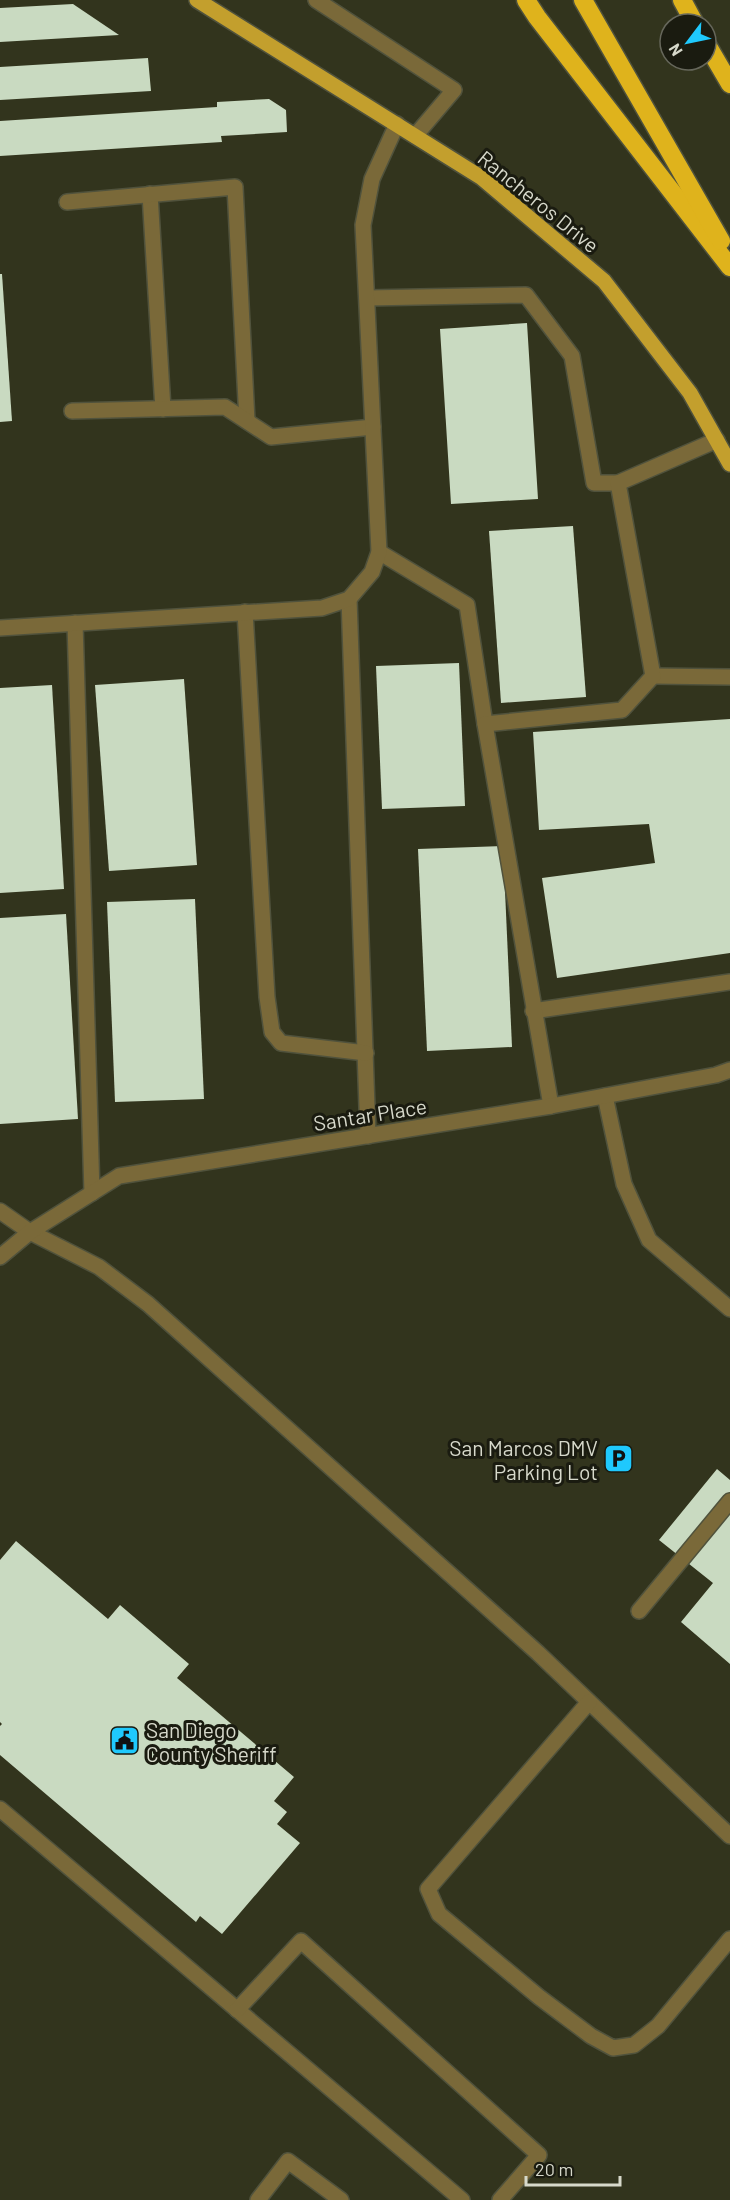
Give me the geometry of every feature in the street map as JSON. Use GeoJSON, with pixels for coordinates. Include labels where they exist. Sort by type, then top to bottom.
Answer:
{"type":"FeatureCollection","features":[{"type":"Feature","properties":{"kind":"highway"},"geometry":{"type":"LineString","coordinates":[[526,0],[730,267]]}},
{"type":"Feature","properties":{"kind":"highway"},"geometry":{"type":"LineString","coordinates":[[584,0],[730,255]]}},
{"type":"Feature","properties":{"kind":"highway"},"geometry":{"type":"LineString","coordinates":[[718,64],[730,84]]}},
{"type":"Feature","properties":{"kind":"main road","name":"Rancheros Drive"},"geometry":{"type":"LineString","coordinates":[[197,0],[482,178],[604,281],[690,393],[730,464]]}},
{"type":"Feature","properties":{"kind":"street"},"geometry":{"type":"LineString","coordinates":[[316,0],[454,90],[415,136]]}},
{"type":"Feature","properties":{"kind":"street"},"geometry":{"type":"LineString","coordinates":[[0,628],[321,608],[349,599],[372,572],[379,552],[363,225],[372,179],[397,124]]}},
{"type":"Feature","properties":{"kind":"street"},"geometry":{"type":"LineString","coordinates":[[67,202],[235,187],[247,421]]}},
{"type":"Feature","properties":{"kind":"street"},"geometry":{"type":"LineString","coordinates":[[150,194],[163,409]]}},
{"type":"Feature","properties":{"kind":"street"},"geometry":{"type":"LineString","coordinates":[[366,298],[526,295],[572,356],[594,483],[618,483],[717,440]]}},
{"type":"Feature","properties":{"kind":"street"},"geometry":{"type":"LineString","coordinates":[[72,411],[225,407],[271,437],[373,427]]}},
{"type":"Feature","properties":{"kind":"street"},"geometry":{"type":"LineString","coordinates":[[618,483],[653,676]]}},
{"type":"Feature","properties":{"kind":"street"},"geometry":{"type":"LineString","coordinates":[[379,552],[467,605],[533,1011],[551,1106]]}},
{"type":"Feature","properties":{"kind":"street"},"geometry":{"type":"LineString","coordinates":[[349,599],[368,1136]]}},
{"type":"Feature","properties":{"kind":"street"},"geometry":{"type":"LineString","coordinates":[[245,612],[267,997],[272,1032],[281,1043],[366,1053]]}},
{"type":"Feature","properties":{"kind":"street"},"geometry":{"type":"LineString","coordinates":[[75,623],[92,1193]]}},
{"type":"Feature","properties":{"kind":"street"},"geometry":{"type":"LineString","coordinates":[[485,724],[622,710],[653,676],[730,677]]}},
{"type":"Feature","properties":{"kind":"street"},"geometry":{"type":"LineString","coordinates":[[533,1011],[730,982]]}},
{"type":"Feature","properties":{"kind":"street","name":"Santar Place"},"geometry":{"type":"LineString","coordinates":[[0,1257],[30,1232],[118,1176],[551,1106],[716,1075],[730,1070]]}},
{"type":"Feature","properties":{"kind":"street"},"geometry":{"type":"LineString","coordinates":[[605,1096],[624,1184],[649,1240],[730,1309]]}},
{"type":"Feature","properties":{"kind":"street"},"geometry":{"type":"LineString","coordinates":[[0,1211],[30,1232],[99,1267],[148,1304],[538,1653],[730,1836]]}},
{"type":"Feature","properties":{"kind":"street"},"geometry":{"type":"LineString","coordinates":[[639,1611],[730,1501]]}},
{"type":"Feature","properties":{"kind":"street"},"geometry":{"type":"LineString","coordinates":[[590,1702],[428,1889],[439,1914],[539,1997],[591,2036],[613,2048],[634,2045],[658,2026],[730,1940]]}},
{"type":"Feature","properties":{"kind":"street"},"geometry":{"type":"LineString","coordinates":[[0,1809],[462,2200]]}},
{"type":"Feature","properties":{"kind":"street"},"geometry":{"type":"LineString","coordinates":[[237,2010],[301,1941],[539,2155],[500,2200]]}},
{"type":"Feature","properties":{"kind":"street"},"geometry":{"type":"LineString","coordinates":[[258,2200],[288,2161],[341,2200]]}},
{"type":"Feature","properties":{"kind":"building"},"geometry":{"type":"Polygon","coordinates":[[[73,4],[119,35],[0,42],[0,8],[73,4]]]}},
{"type":"Feature","properties":{"kind":"building"},"geometry":{"type":"Polygon","coordinates":[[[148,58],[151,91],[0,100],[0,67],[148,58]]]}},
{"type":"Feature","properties":{"kind":"building"},"geometry":{"type":"Polygon","coordinates":[[[269,99],[286,110],[287,132],[221,136],[222,142],[0,156],[0,121],[217,107],[217,102],[269,99]]]}},
{"type":"Feature","properties":{"kind":"building"},"geometry":{"type":"Polygon","coordinates":[[[0,274],[2,274],[12,421],[0,422],[0,274]]]}},
{"type":"Feature","properties":{"kind":"building"},"geometry":{"type":"Polygon","coordinates":[[[527,323],[538,499],[451,504],[440,329],[527,323]]]}},
{"type":"Feature","properties":{"kind":"building"},"geometry":{"type":"Polygon","coordinates":[[[573,526],[586,697],[501,703],[489,531],[573,526]]]}},
{"type":"Feature","properties":{"kind":"building"},"geometry":{"type":"Polygon","coordinates":[[[459,663],[465,806],[382,809],[376,666],[459,663]]]}},
{"type":"Feature","properties":{"kind":"building"},"geometry":{"type":"Polygon","coordinates":[[[184,679],[197,865],[109,871],[95,685],[184,679]]]}},
{"type":"Feature","properties":{"kind":"building"},"geometry":{"type":"Polygon","coordinates":[[[52,685],[64,889],[0,893],[0,688],[52,685]]]}},
{"type":"Feature","properties":{"kind":"building"},"geometry":{"type":"Polygon","coordinates":[[[730,719],[730,953],[557,978],[542,878],[655,863],[649,824],[539,830],[533,732],[730,719]]]}},
{"type":"Feature","properties":{"kind":"building"},"geometry":{"type":"Polygon","coordinates":[[[503,846],[512,1047],[427,1051],[418,849],[503,846]]]}},
{"type":"Feature","properties":{"kind":"building"},"geometry":{"type":"Polygon","coordinates":[[[195,899],[204,1099],[115,1102],[107,902],[195,899]]]}},
{"type":"Feature","properties":{"kind":"building"},"geometry":{"type":"Polygon","coordinates":[[[66,914],[78,1119],[0,1124],[0,918],[66,914]]]}},
{"type":"Feature","properties":{"kind":"building"},"geometry":{"type":"Polygon","coordinates":[[[717,1469],[730,1480],[730,1664],[681,1622],[713,1583],[659,1540],[717,1469]]]}},
{"type":"Feature","properties":{"kind":"building","name":"San Diego County Sheriff"},"geometry":{"type":"Polygon","coordinates":[[[16,1541],[108,1619],[120,1605],[189,1664],[177,1678],[294,1777],[274,1801],[287,1812],[277,1824],[300,1843],[222,1934],[200,1916],[196,1922],[0,1755],[0,1726],[2,1724],[0,1722],[0,1560],[16,1541]]]}},
{"type":"Feature","properties":{"kind":"place","name":"San Marcos DMV Parking Lot"},"geometry":{"type":"Point","coordinates":[619,1459]}},
{"type":"Feature","properties":{"kind":"place","name":"San Diego County Sheriff"},"geometry":{"type":"Point","coordinates":[125,1741]}}]}
